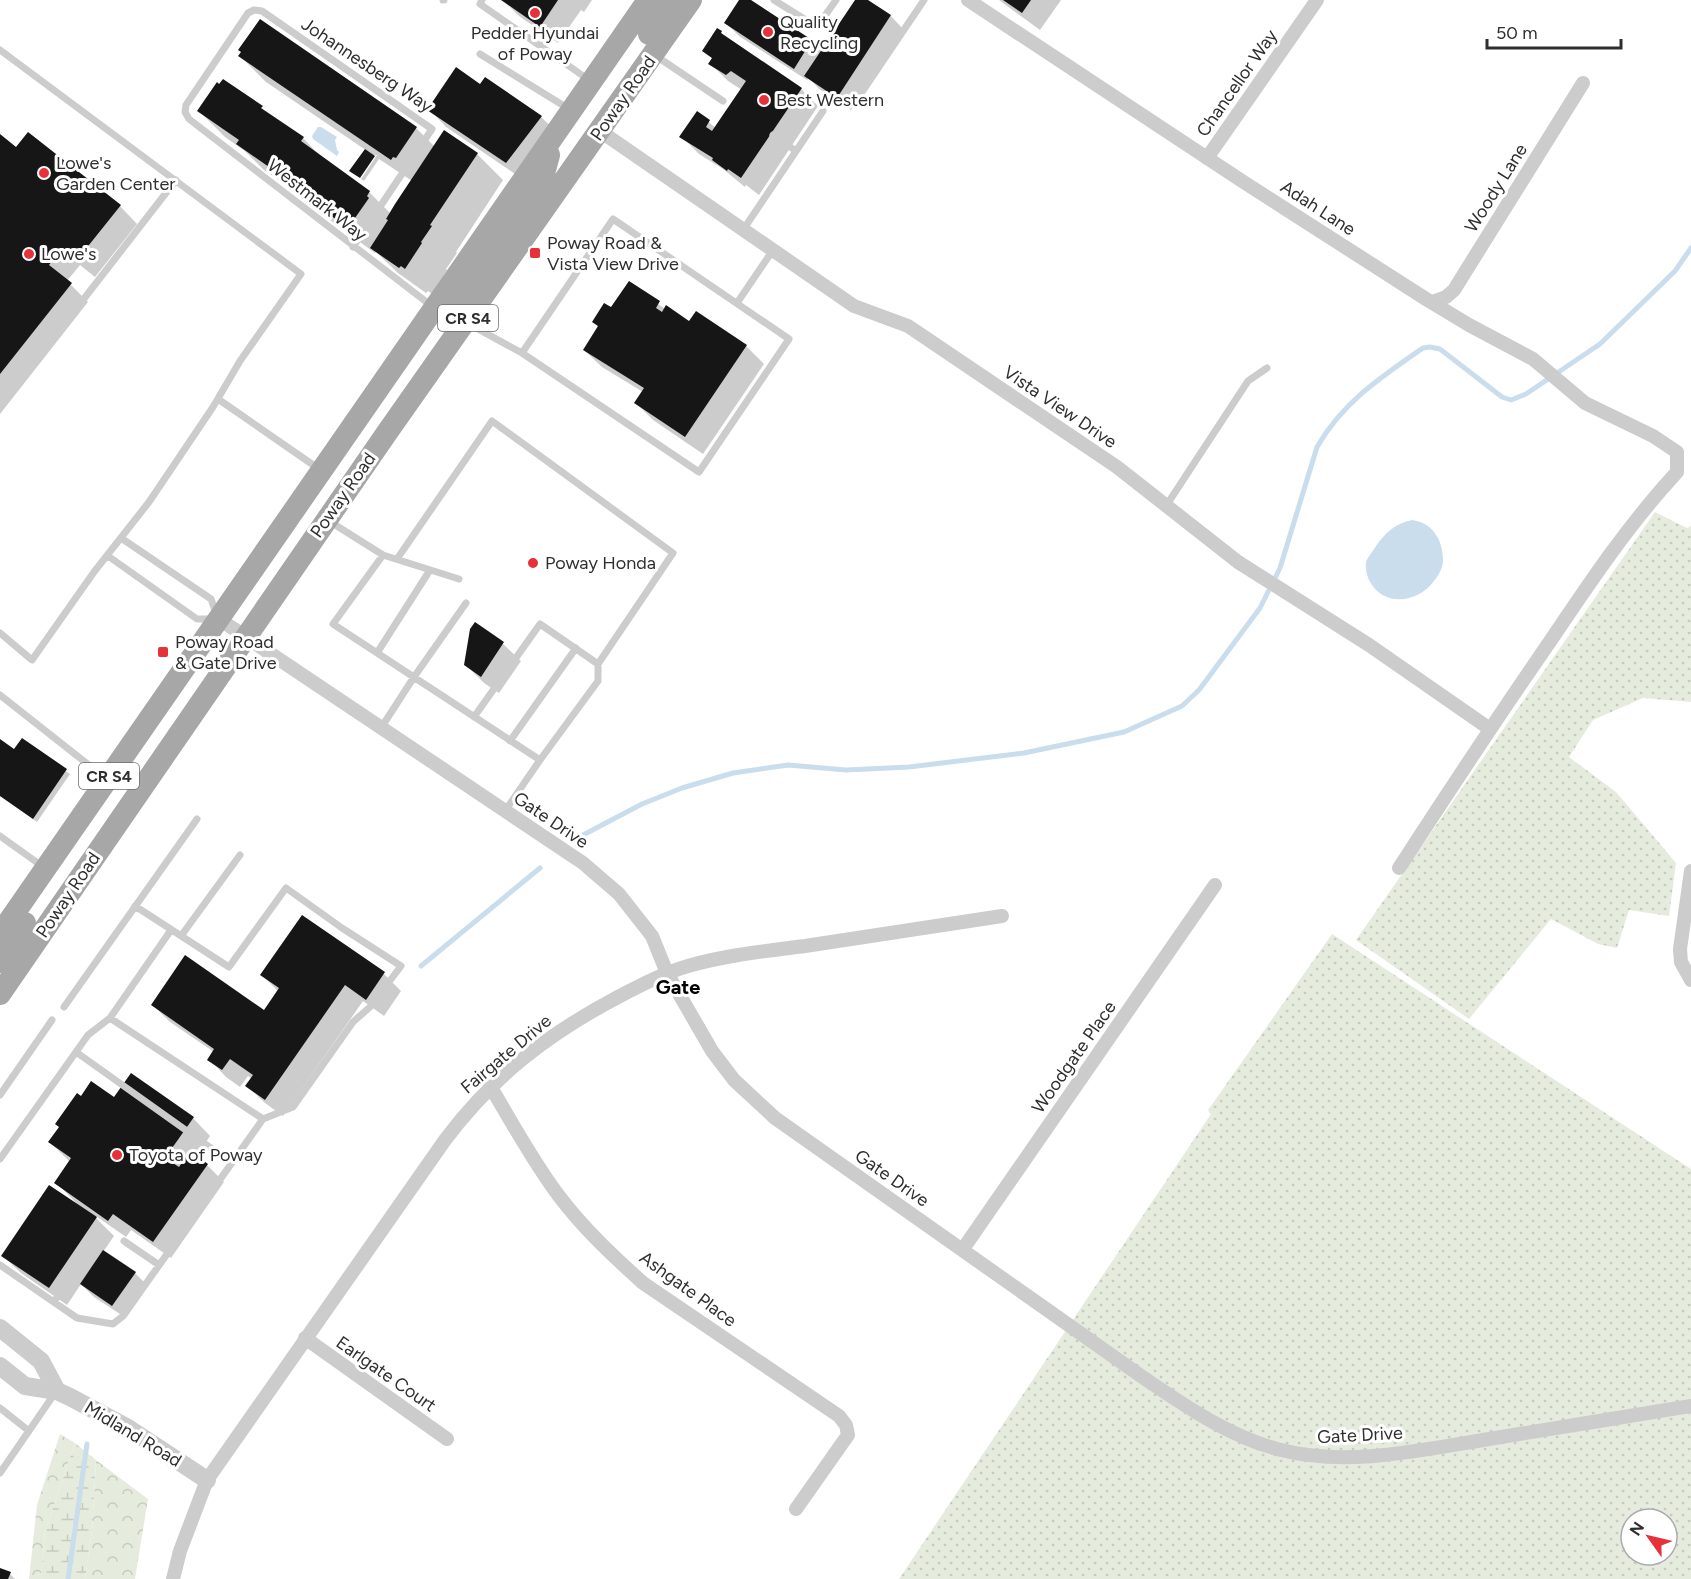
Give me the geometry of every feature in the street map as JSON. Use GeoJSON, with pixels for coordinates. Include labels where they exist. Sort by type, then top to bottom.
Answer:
{"type":"FeatureCollection","features":[{"type":"Feature","properties":{"kind":"main road","name":"Poway Road"},"geometry":{"type":"LineString","coordinates":[[0,934],[648,0]]}},
{"type":"Feature","properties":{"kind":"main road"},"geometry":{"type":"LineString","coordinates":[[600,131],[631,71],[640,47],[672,0]]}},
{"type":"Feature","properties":{"kind":"main road","name":"Poway Road"},"geometry":{"type":"LineString","coordinates":[[2,987],[386,434],[692,0]]}},
{"type":"Feature","properties":{"kind":"main road"},"geometry":{"type":"LineString","coordinates":[[465,322],[460,304],[462,298],[537,190],[549,155],[550,142]]}},
{"type":"Feature","properties":{"kind":"main road"},"geometry":{"type":"LineString","coordinates":[[386,434],[399,397],[446,328],[445,320],[435,308]]}},
{"type":"Feature","properties":{"kind":"main road"},"geometry":{"type":"LineString","coordinates":[[0,962],[52,884],[62,862],[69,834]]}},
{"type":"Feature","properties":{"kind":"street","name":"Adah Lane"},"geometry":{"type":"LineString","coordinates":[[969,0],[1432,302],[1469,325],[1533,359],[1585,404],[1653,436],[1677,452],[1677,472],[1648,503],[1612,550],[1490,729]]}},
{"type":"Feature","properties":{"kind":"street","name":"Chancellor Way"},"geometry":{"type":"LineString","coordinates":[[1208,158],[1317,0]]}},
{"type":"Feature","properties":{"kind":"street","name":"Woody Lane"},"geometry":{"type":"LineString","coordinates":[[1432,302],[1446,297],[1454,290],[1583,83]]}},
{"type":"Feature","properties":{"kind":"street","name":"Vista View Drive"},"geometry":{"type":"LineString","coordinates":[[600,131],[854,306],[908,326],[1117,467],[1238,561],[1368,645],[1490,729]]}},
{"type":"Feature","properties":{"kind":"street","name":"Gate Drive"},"geometry":{"type":"LineString","coordinates":[[219,619],[583,863],[619,894],[652,936],[668,973],[712,1051],[734,1080],[775,1118],[1180,1402],[1235,1433],[1296,1454],[1353,1457],[1415,1450],[1691,1406]]}},
{"type":"Feature","properties":{"kind":"street"},"geometry":{"type":"LineString","coordinates":[[1399,868],[1490,729]]}},
{"type":"Feature","properties":{"kind":"street"},"geometry":{"type":"LineString","coordinates":[[1691,871],[1680,949],[1681,962],[1691,980]]}},
{"type":"Feature","properties":{"kind":"street","name":"Woodgate Place"},"geometry":{"type":"LineString","coordinates":[[963,1249],[1215,885]]}},
{"type":"Feature","properties":{"kind":"street","name":"Fairgate Drive"},"geometry":{"type":"LineString","coordinates":[[173,1579],[180,1551],[207,1480],[466,1112],[490,1086],[538,1046],[580,1017],[668,973],[691,965],[748,954],[1002,916]]}},
{"type":"Feature","properties":{"kind":"street","name":"Ashgate Place"},"geometry":{"type":"LineString","coordinates":[[490,1086],[558,1196],[619,1261],[643,1282],[839,1416],[846,1425],[848,1435],[796,1509]]}},
{"type":"Feature","properties":{"kind":"street"},"geometry":{"type":"LineString","coordinates":[[0,1328],[40,1361],[57,1391]]}},
{"type":"Feature","properties":{"kind":"street","name":"Earlgate Court"},"geometry":{"type":"LineString","coordinates":[[305,1338],[447,1439]]}},
{"type":"Feature","properties":{"kind":"street","name":"Midland Road"},"geometry":{"type":"LineString","coordinates":[[0,1366],[25,1386],[57,1391],[128,1428],[207,1480]]}},
{"type":"Feature","properties":{"kind":"lane"},"geometry":{"type":"LineString","coordinates":[[482,0],[480,4],[591,82]]}},
{"type":"Feature","properties":{"kind":"lane"},"geometry":{"type":"LineString","coordinates":[[541,47],[573,0]]}},
{"type":"Feature","properties":{"kind":"lane"},"geometry":{"type":"LineString","coordinates":[[774,0],[817,27],[834,1]]}},
{"type":"Feature","properties":{"kind":"lane"},"geometry":{"type":"LineString","coordinates":[[862,92],[924,0]]}},
{"type":"Feature","properties":{"kind":"lane","name":"Johannesberg Way"},"geometry":{"type":"LineString","coordinates":[[185,112],[186,105],[248,13],[254,10],[262,11],[432,129],[353,247]]}},
{"type":"Feature","properties":{"kind":"lane"},"geometry":{"type":"LineString","coordinates":[[0,50],[302,274],[240,361],[218,399],[149,502],[33,660],[0,633]]}},
{"type":"Feature","properties":{"kind":"lane"},"geometry":{"type":"LineString","coordinates":[[480,54],[571,111]]}},
{"type":"Feature","properties":{"kind":"lane"},"geometry":{"type":"LineString","coordinates":[[654,54],[723,101]]}},
{"type":"Feature","properties":{"kind":"lane"},"geometry":{"type":"LineString","coordinates":[[743,230],[823,111]]}},
{"type":"Feature","properties":{"kind":"lane","name":"Westmark Way"},"geometry":{"type":"LineString","coordinates":[[185,112],[189,119],[435,308]]}},
{"type":"Feature","properties":{"kind":"lane"},"geometry":{"type":"LineString","coordinates":[[773,135],[796,151]]}},
{"type":"Feature","properties":{"kind":"lane"},"geometry":{"type":"LineString","coordinates":[[0,407],[176,180]]}},
{"type":"Feature","properties":{"kind":"lane"},"geometry":{"type":"LineString","coordinates":[[465,322],[522,353],[699,472],[789,339],[613,219],[522,353]]}},
{"type":"Feature","properties":{"kind":"lane"},"geometry":{"type":"LineString","coordinates":[[737,303],[773,250]]}},
{"type":"Feature","properties":{"kind":"lane"},"geometry":{"type":"LineString","coordinates":[[1166,506],[1248,381],[1267,368]]}},
{"type":"Feature","properties":{"kind":"lane"},"geometry":{"type":"LineString","coordinates":[[218,399],[321,471]]}},
{"type":"Feature","properties":{"kind":"lane"},"geometry":{"type":"LineString","coordinates":[[397,559],[492,421],[673,553],[598,664],[598,681],[505,811]]}},
{"type":"Feature","properties":{"kind":"lane"},"geometry":{"type":"LineString","coordinates":[[327,519],[383,555],[459,579]]}},
{"type":"Feature","properties":{"kind":"lane"},"geometry":{"type":"LineString","coordinates":[[108,556],[197,619],[219,619],[211,599],[122,538]]}},
{"type":"Feature","properties":{"kind":"lane"},"geometry":{"type":"LineString","coordinates":[[383,555],[333,624],[540,760]]}},
{"type":"Feature","properties":{"kind":"lane"},"geometry":{"type":"LineString","coordinates":[[377,653],[430,570]]}},
{"type":"Feature","properties":{"kind":"lane"},"geometry":{"type":"LineString","coordinates":[[381,728],[466,603]]}},
{"type":"Feature","properties":{"kind":"lane"},"geometry":{"type":"LineString","coordinates":[[474,717],[540,624],[598,664]]}},
{"type":"Feature","properties":{"kind":"lane"},"geometry":{"type":"LineString","coordinates":[[510,741],[576,648]]}},
{"type":"Feature","properties":{"kind":"lane"},"geometry":{"type":"LineString","coordinates":[[0,695],[107,779]]}},
{"type":"Feature","properties":{"kind":"lane"},"geometry":{"type":"LineString","coordinates":[[64,1007],[197,819]]}},
{"type":"Feature","properties":{"kind":"lane"},"geometry":{"type":"LineString","coordinates":[[0,836],[46,868]]}},
{"type":"Feature","properties":{"kind":"lane"},"geometry":{"type":"LineString","coordinates":[[181,936],[240,855]]}},
{"type":"Feature","properties":{"kind":"lane"},"geometry":{"type":"LineString","coordinates":[[0,1265],[78,1318],[113,1324],[123,1316],[263,1119],[293,1107],[352,1022],[370,1007],[401,966],[286,888],[229,967],[135,906]]}},
{"type":"Feature","properties":{"kind":"lane"},"geometry":{"type":"LineString","coordinates":[[0,1159],[88,1035],[110,1018],[171,930]]}},
{"type":"Feature","properties":{"kind":"lane"},"geometry":{"type":"LineString","coordinates":[[110,1018],[263,1119]]}},
{"type":"Feature","properties":{"kind":"lane"},"geometry":{"type":"LineString","coordinates":[[0,1095],[52,1020]]}},
{"type":"Feature","properties":{"kind":"lane"},"geometry":{"type":"LineString","coordinates":[[76,1052],[232,1163]]}},
{"type":"Feature","properties":{"kind":"lane"},"geometry":{"type":"LineString","coordinates":[[54,1302],[94,1240]]}},
{"type":"Feature","properties":{"kind":"lane"},"geometry":{"type":"LineString","coordinates":[[124,1241],[159,1266]]}},
{"type":"Feature","properties":{"kind":"lane"},"geometry":{"type":"LineString","coordinates":[[0,1473],[57,1391]]}},
{"type":"Feature","properties":{"kind":"lane"},"geometry":{"type":"LineString","coordinates":[[0,1408],[29,1431]]}},
{"type":"Feature","properties":{"kind":"green space"},"geometry":{"type":"Polygon","coordinates":[[[1655,512],[1687,528],[1691,526],[1691,702],[1643,698],[1593,720],[1569,757],[1616,792],[1676,863],[1669,916],[1629,910],[1617,948],[1598,944],[1551,919],[1469,1019],[1356,940],[1655,512]]]}},
{"type":"Feature","properties":{"kind":"green space"},"geometry":{"type":"Polygon","coordinates":[[[1332,934],[1691,1169],[1691,1579],[899,1579],[1211,1114],[1208,1110],[1332,934]]]}},
{"type":"Feature","properties":{"kind":"green space"},"geometry":{"type":"Polygon","coordinates":[[[60,1434],[75,1443],[45,1532],[41,1579],[29,1579],[37,1505],[60,1434]]]}},
{"type":"Feature","properties":{"kind":"green space"},"geometry":{"type":"Polygon","coordinates":[[[75,1443],[96,1460],[92,1530],[85,1579],[41,1579],[45,1532],[75,1443]]]}},
{"type":"Feature","properties":{"kind":"green space"},"geometry":{"type":"Polygon","coordinates":[[[96,1460],[148,1499],[135,1579],[85,1579],[92,1530],[96,1460]]]}},
{"type":"Feature","properties":{"kind":"water"},"geometry":{"type":"Polygon","coordinates":[[[318,127],[337,137],[335,140],[339,152],[337,156],[313,139],[312,136],[318,127]]]}},
{"type":"Feature","properties":{"kind":"water"},"geometry":{"type":"Polygon","coordinates":[[[1412,520],[1426,525],[1439,539],[1443,553],[1442,565],[1434,581],[1419,594],[1410,598],[1392,598],[1375,589],[1368,578],[1366,562],[1387,533],[1396,526],[1412,520]]]}},
{"type":"Feature","properties":{"kind":"building","name":"Pedder Hyundai of Poway"},"geometry":{"type":"Polygon","coordinates":[[[501,0],[558,0],[540,27],[501,0]]]}},
{"type":"Feature","properties":{"kind":"building","name":"Quality Recycling"},"geometry":{"type":"Polygon","coordinates":[[[739,0],[751,0],[812,40],[794,69],[724,23],[739,0]]]}},
{"type":"Feature","properties":{"kind":"building"},"geometry":{"type":"Polygon","coordinates":[[[855,0],[868,0],[891,15],[837,98],[804,76],[855,0]]]}},
{"type":"Feature","properties":{"kind":"building"},"geometry":{"type":"Polygon","coordinates":[[[1003,0],[1031,0],[1022,13],[1003,0]]]}},
{"type":"Feature","properties":{"kind":"building"},"geometry":{"type":"Polygon","coordinates":[[[260,19],[417,127],[396,158],[393,157],[391,160],[238,56],[241,52],[238,50],[260,19]]]}},
{"type":"Feature","properties":{"kind":"building","name":"Best Western"},"geometry":{"type":"Polygon","coordinates":[[[717,28],[802,88],[741,178],[728,169],[727,171],[712,160],[713,158],[679,137],[697,111],[710,120],[706,127],[712,131],[746,81],[731,71],[726,75],[708,64],[712,58],[702,51],[717,28]]]}},
{"type":"Feature","properties":{"kind":"building"},"geometry":{"type":"Polygon","coordinates":[[[456,67],[480,84],[485,77],[542,116],[506,163],[427,110],[456,67]]]}},
{"type":"Feature","properties":{"kind":"building"},"geometry":{"type":"Polygon","coordinates":[[[223,79],[304,137],[301,141],[370,191],[367,196],[369,198],[348,228],[291,187],[292,185],[279,174],[236,144],[239,140],[197,111],[217,82],[219,84],[223,79]]]}},
{"type":"Feature","properties":{"kind":"building"},"geometry":{"type":"Polygon","coordinates":[[[444,130],[478,153],[430,225],[432,226],[405,269],[401,266],[399,268],[370,248],[388,220],[386,219],[395,204],[444,130]]]}},
{"type":"Feature","properties":{"kind":"building","name":"Lowe's"},"geometry":{"type":"Polygon","coordinates":[[[28,132],[121,205],[77,260],[62,248],[49,265],[72,283],[0,374],[0,134],[16,147],[28,132]]]}},
{"type":"Feature","properties":{"kind":"building"},"geometry":{"type":"Polygon","coordinates":[[[365,149],[375,156],[360,178],[349,171],[365,149]]]}},
{"type":"Feature","properties":{"kind":"building"},"geometry":{"type":"Polygon","coordinates":[[[629,281],[660,301],[656,308],[662,312],[666,305],[689,321],[696,311],[747,345],[685,437],[634,403],[644,388],[583,350],[598,326],[592,322],[604,303],[611,307],[629,281]]]}},
{"type":"Feature","properties":{"kind":"building"},"geometry":{"type":"Polygon","coordinates":[[[475,622],[504,642],[481,677],[464,665],[470,629],[475,622]]]}},
{"type":"Feature","properties":{"kind":"building"},"geometry":{"type":"Polygon","coordinates":[[[22,738],[67,769],[33,819],[0,796],[0,739],[14,749],[22,738]]]}},
{"type":"Feature","properties":{"kind":"building"},"geometry":{"type":"Polygon","coordinates":[[[302,915],[385,972],[366,1000],[345,985],[265,1100],[245,1086],[253,1075],[230,1059],[222,1070],[207,1060],[214,1049],[151,1005],[185,955],[264,1010],[279,988],[260,975],[302,915]]]}},
{"type":"Feature","properties":{"kind":"building","name":"Toyota of Poway"},"geometry":{"type":"Polygon","coordinates":[[[131,1073],[194,1117],[165,1158],[179,1167],[190,1151],[208,1164],[153,1242],[113,1214],[108,1221],[54,1183],[71,1158],[48,1142],[59,1127],[55,1124],[77,1093],[81,1096],[91,1081],[114,1097],[131,1073]]]}},
{"type":"Feature","properties":{"kind":"building"},"geometry":{"type":"Polygon","coordinates":[[[49,1185],[97,1217],[49,1288],[1,1256],[49,1185]]]}},
{"type":"Feature","properties":{"kind":"building"},"geometry":{"type":"Polygon","coordinates":[[[103,1250],[136,1272],[112,1306],[80,1284],[103,1250]]]}},
{"type":"Feature","properties":{"kind":"building"},"geometry":{"type":"Polygon","coordinates":[[[0,1568],[11,1572],[8,1579],[0,1579],[0,1568]]]}},
{"type":"Feature","properties":{"kind":"waterway"},"geometry":{"type":"LineString","coordinates":[[583,835],[642,804],[682,788],[733,773],[788,765],[846,770],[909,767],[1024,753],[1124,732],[1182,706],[1199,690],[1260,608],[1280,568],[1317,447],[1327,431],[1364,392],[1392,369],[1423,348],[1430,347],[1440,349],[1502,397],[1511,400],[1526,394],[1600,344],[1675,271],[1691,248]]}},
{"type":"Feature","properties":{"kind":"waterway"},"geometry":{"type":"LineString","coordinates":[[421,966],[540,868]]}},
{"type":"Feature","properties":{"kind":"waterway"},"geometry":{"type":"LineString","coordinates":[[68,1579],[87,1444]]}},
{"type":"Feature","properties":{"kind":"place","name":"Pedder Hyundai of Poway"},"geometry":{"type":"Point","coordinates":[535,13]}},
{"type":"Feature","properties":{"kind":"place","name":"Quality Recycling"},"geometry":{"type":"Point","coordinates":[768,32]}},
{"type":"Feature","properties":{"kind":"place","name":"Best Western"},"geometry":{"type":"Point","coordinates":[764,100]}},
{"type":"Feature","properties":{"kind":"place","name":"Lowe's Garden Center"},"geometry":{"type":"Point","coordinates":[44,173]}},
{"type":"Feature","properties":{"kind":"place","name":"Poway Road & Vista View Drive"},"geometry":{"type":"Point","coordinates":[535,253]}},
{"type":"Feature","properties":{"kind":"place","name":"Lowe's"},"geometry":{"type":"Point","coordinates":[29,254]}},
{"type":"Feature","properties":{"kind":"place","name":"Poway Honda"},"geometry":{"type":"Point","coordinates":[533,563]}},
{"type":"Feature","properties":{"kind":"place","name":"Poway Road & Gate Drive"},"geometry":{"type":"Point","coordinates":[163,652]}},
{"type":"Feature","properties":{"kind":"place","name":"Toyota of Poway"},"geometry":{"type":"Point","coordinates":[117,1155]}},
{"type":"Feature","properties":{"kind":"district","name":"Gate"},"geometry":{"type":"Point","coordinates":[678,987]}}]}
